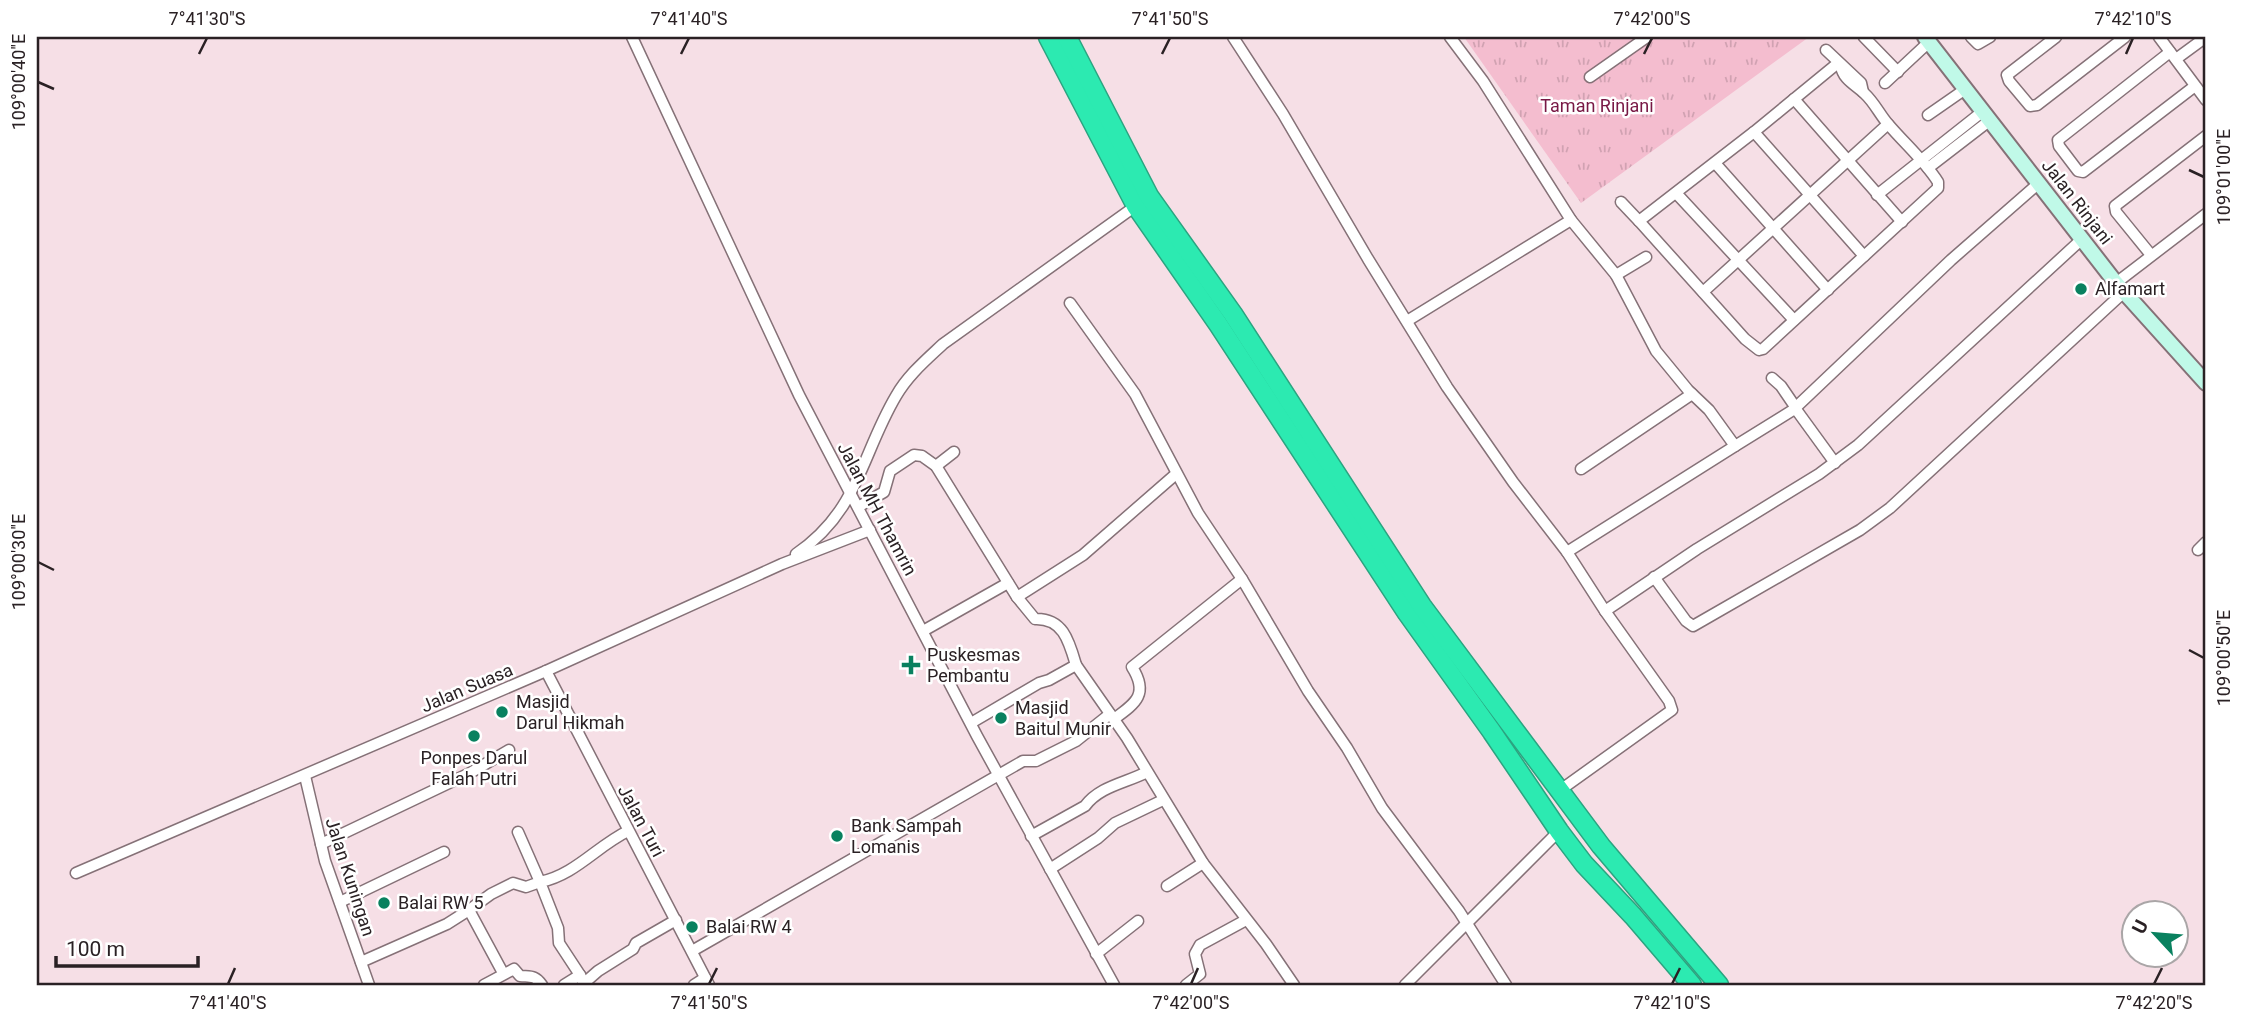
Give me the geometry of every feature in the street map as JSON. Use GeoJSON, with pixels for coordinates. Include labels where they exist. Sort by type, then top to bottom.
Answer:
{"type":"FeatureCollection","features":[{"type":"Feature","properties":{"kind":"highway"},"geometry":{"type":"LineString","coordinates":[[1048,37],[1142,201],[1233,314],[1407,613],[1584,864],[1692,985]]}},
{"type":"Feature","properties":{"kind":"highway"},"geometry":{"type":"LineString","coordinates":[[1067,37],[1142,201]]}},
{"type":"Feature","properties":{"kind":"highway"},"geometry":{"type":"LineString","coordinates":[[1326,474],[1533,758],[1601,846],[1719,985]]}},
{"type":"Feature","properties":{"kind":"highway"},"geometry":{"type":"LineString","coordinates":[[1518,771],[1533,758]]}},
{"type":"Feature","properties":{"kind":"highway"},"geometry":{"type":"LineString","coordinates":[[1584,864],[1601,846]]}},
{"type":"Feature","properties":{"kind":"highway"},"geometry":{"type":"LineString","coordinates":[[1660,948],[1676,936]]}},
{"type":"Feature","properties":{"kind":"street","name":"Jalan MH Thamrin"},"geometry":{"type":"LineString","coordinates":[[632,37],[799,395],[999,776],[1114,985]]}},
{"type":"Feature","properties":{"kind":"street"},"geometry":{"type":"LineString","coordinates":[[1233,37],[1283,114],[1361,248],[1476,431],[1567,552],[1605,611],[1666,695],[1672,710],[1559,791]]}},
{"type":"Feature","properties":{"kind":"street"},"geometry":{"type":"LineString","coordinates":[[1450,37],[1483,81],[1571,220],[1616,275],[1656,351],[1709,410],[1735,446]]}},
{"type":"Feature","properties":{"kind":"street"},"geometry":{"type":"LineString","coordinates":[[1590,77],[1647,37]]}},
{"type":"Feature","properties":{"kind":"street"},"geometry":{"type":"LineString","coordinates":[[1864,37],[1898,72]]}},
{"type":"Feature","properties":{"kind":"street"},"geometry":{"type":"LineString","coordinates":[[1971,37],[1979,44],[1990,37]]}},
{"type":"Feature","properties":{"kind":"street"},"geometry":{"type":"LineString","coordinates":[[2056,37],[2007,75],[2009,81],[2032,107],[2124,37]]}},
{"type":"Feature","properties":{"kind":"street"},"geometry":{"type":"LineString","coordinates":[[2159,37],[2173,56],[2202,91],[2082,172],[2078,171],[2059,146],[2058,140],[2173,56],[2206,37]]}},
{"type":"Feature","properties":{"kind":"street"},"geometry":{"type":"LineString","coordinates":[[1885,83],[1927,39]]}},
{"type":"Feature","properties":{"kind":"street","name":"Jalan Rinjani"},"geometry":{"type":"LineString","coordinates":[[1927,39],[2120,288],[2206,383]]}},
{"type":"Feature","properties":{"kind":"street"},"geometry":{"type":"LineString","coordinates":[[1621,202],[1745,339],[1759,350],[1763,349],[1938,188],[1938,182],[1925,163],[1888,124],[1863,92],[1856,89],[1826,50]]}},
{"type":"Feature","properties":{"kind":"street"},"geometry":{"type":"LineString","coordinates":[[1639,221],[1839,64]]}},
{"type":"Feature","properties":{"kind":"street"},"geometry":{"type":"LineString","coordinates":[[1928,115],[1964,89]]}},
{"type":"Feature","properties":{"kind":"street"},"geometry":{"type":"LineString","coordinates":[[1794,99],[1902,222]]}},
{"type":"Feature","properties":{"kind":"street"},"geometry":{"type":"LineString","coordinates":[[1877,195],[1925,163],[1985,117]]}},
{"type":"Feature","properties":{"kind":"street"},"geometry":{"type":"LineString","coordinates":[[1703,292],[1737,258],[1888,124]]}},
{"type":"Feature","properties":{"kind":"street"},"geometry":{"type":"LineString","coordinates":[[1754,132],[1864,257]]}},
{"type":"Feature","properties":{"kind":"street"},"geometry":{"type":"LineString","coordinates":[[2151,256],[2116,212],[2115,206],[2206,136]]}},
{"type":"Feature","properties":{"kind":"street"},"geometry":{"type":"LineString","coordinates":[[1716,163],[1828,290]]}},
{"type":"Feature","properties":{"kind":"street"},"geometry":{"type":"LineString","coordinates":[[1567,552],[1796,408],[1951,260],[2039,183]]}},
{"type":"Feature","properties":{"kind":"street"},"geometry":{"type":"LineString","coordinates":[[1676,193],[1794,320]]}},
{"type":"Feature","properties":{"kind":"street"},"geometry":{"type":"LineString","coordinates":[[782,564],[821,534],[836,517],[851,494],[896,396],[921,364],[943,344],[1142,201]]}},
{"type":"Feature","properties":{"kind":"street"},"geometry":{"type":"LineString","coordinates":[[1654,578],[1686,621],[1693,626],[1860,530],[1890,508],[2151,256],[2206,214]]}},
{"type":"Feature","properties":{"kind":"street"},"geometry":{"type":"LineString","coordinates":[[1407,321],[1571,220]]}},
{"type":"Feature","properties":{"kind":"street"},"geometry":{"type":"LineString","coordinates":[[1605,611],[1835,463],[1858,445],[2082,239]]}},
{"type":"Feature","properties":{"kind":"street"},"geometry":{"type":"LineString","coordinates":[[1616,275],[1646,257]]}},
{"type":"Feature","properties":{"kind":"street"},"geometry":{"type":"LineString","coordinates":[[1070,303],[1135,394],[1176,474],[1382,808],[1468,923],[1506,985]]}},
{"type":"Feature","properties":{"kind":"street"},"geometry":{"type":"LineString","coordinates":[[1772,378],[1778,382],[1835,463]]}},
{"type":"Feature","properties":{"kind":"street"},"geometry":{"type":"LineString","coordinates":[[1581,469],[1692,394]]}},
{"type":"Feature","properties":{"kind":"street"},"geometry":{"type":"LineString","coordinates":[[936,466],[954,452]]}},
{"type":"Feature","properties":{"kind":"street"},"geometry":{"type":"LineString","coordinates":[[858,507],[881,495],[890,471],[914,455],[922,456],[936,466],[1017,597],[1035,619],[1046,619],[1059,625],[1076,665],[1112,717],[1203,863],[1294,985]]}},
{"type":"Feature","properties":{"kind":"street"},"geometry":{"type":"LineString","coordinates":[[1017,597],[1083,555],[1176,474]]}},
{"type":"Feature","properties":{"kind":"street","name":"Jalan Suasa"},"geometry":{"type":"LineString","coordinates":[[76,873],[546,671],[782,564],[870,530]]}},
{"type":"Feature","properties":{"kind":"street"},"geometry":{"type":"LineString","coordinates":[[692,951],[1023,761],[1036,761],[1076,741],[1134,704],[1141,686],[1140,678],[1132,667],[1242,579]]}},
{"type":"Feature","properties":{"kind":"street"},"geometry":{"type":"LineString","coordinates":[[923,631],[1008,583]]}},
{"type":"Feature","properties":{"kind":"street"},"geometry":{"type":"LineString","coordinates":[[971,723],[1039,682],[1049,680],[1076,665]]}},
{"type":"Feature","properties":{"kind":"street","name":"Jalan Turi"},"geometry":{"type":"LineString","coordinates":[[546,671],[707,981]]}},
{"type":"Feature","properties":{"kind":"street"},"geometry":{"type":"LineString","coordinates":[[321,844],[470,773],[509,750]]}},
{"type":"Feature","properties":{"kind":"street"},"geometry":{"type":"LineString","coordinates":[[1031,835],[1085,806],[1091,799],[1116,784],[1147,772]]}},
{"type":"Feature","properties":{"kind":"street","name":"Jalan Kuningan"},"geometry":{"type":"LineString","coordinates":[[305,776],[321,844],[369,985]]}},
{"type":"Feature","properties":{"kind":"street"},"geometry":{"type":"LineString","coordinates":[[1050,869],[1098,838],[1115,823],[1163,800]]}},
{"type":"Feature","properties":{"kind":"street"},"geometry":{"type":"LineString","coordinates":[[361,962],[447,924],[491,894],[513,883],[526,887],[567,873],[601,846],[628,831]]}},
{"type":"Feature","properties":{"kind":"street"},"geometry":{"type":"LineString","coordinates":[[1405,985],[1559,831]]}},
{"type":"Feature","properties":{"kind":"street"},"geometry":{"type":"LineString","coordinates":[[518,832],[558,928],[559,943],[582,980]]}},
{"type":"Feature","properties":{"kind":"street"},"geometry":{"type":"LineString","coordinates":[[340,902],[444,852]]}},
{"type":"Feature","properties":{"kind":"street"},"geometry":{"type":"LineString","coordinates":[[1167,886],[1203,863]]}},
{"type":"Feature","properties":{"kind":"street"},"geometry":{"type":"LineString","coordinates":[[469,910],[503,973]]}},
{"type":"Feature","properties":{"kind":"street"},"geometry":{"type":"LineString","coordinates":[[564,985],[582,980],[633,949],[636,943],[676,920]]}},
{"type":"Feature","properties":{"kind":"street"},"geometry":{"type":"LineString","coordinates":[[1186,985],[1200,974],[1195,954],[1200,945],[1246,920]]}},
{"type":"Feature","properties":{"kind":"street"},"geometry":{"type":"LineString","coordinates":[[1096,954],[1138,921]]}},
{"type":"Feature","properties":{"kind":"street"},"geometry":{"type":"LineString","coordinates":[[484,985],[503,973],[516,969],[520,976],[531,975],[542,985]]}},
{"type":"Feature","properties":{"kind":"street"},"geometry":{"type":"LineString","coordinates":[[694,985],[707,981]]}},
{"type":"Feature","properties":{"kind":"green space","name":"Taman Rinjani"},"geometry":{"type":"Polygon","coordinates":[[[1464,37],[1809,37],[1581,203],[1464,37]]]}},
{"type":"Feature","properties":{"kind":"place","name":"Alfamart"},"geometry":{"type":"Point","coordinates":[2081,289]}},
{"type":"Feature","properties":{"kind":"place","name":"Puskesmas Pembantu"},"geometry":{"type":"Point","coordinates":[911,665]}},
{"type":"Feature","properties":{"kind":"place","name":"Masjid Darul Hikmah"},"geometry":{"type":"Point","coordinates":[502,712]}},
{"type":"Feature","properties":{"kind":"place","name":"Masjid Baitul Munir"},"geometry":{"type":"Point","coordinates":[1001,718]}},
{"type":"Feature","properties":{"kind":"place","name":"Ponpes Darul Falah Putri"},"geometry":{"type":"Point","coordinates":[474,736]}},
{"type":"Feature","properties":{"kind":"place","name":"Bank Sampah Lomanis"},"geometry":{"type":"Point","coordinates":[837,836]}},
{"type":"Feature","properties":{"kind":"place","name":"Balai RW 5"},"geometry":{"type":"Point","coordinates":[384,903]}},
{"type":"Feature","properties":{"kind":"place","name":"Balai RW 4"},"geometry":{"type":"Point","coordinates":[692,927]}}]}
